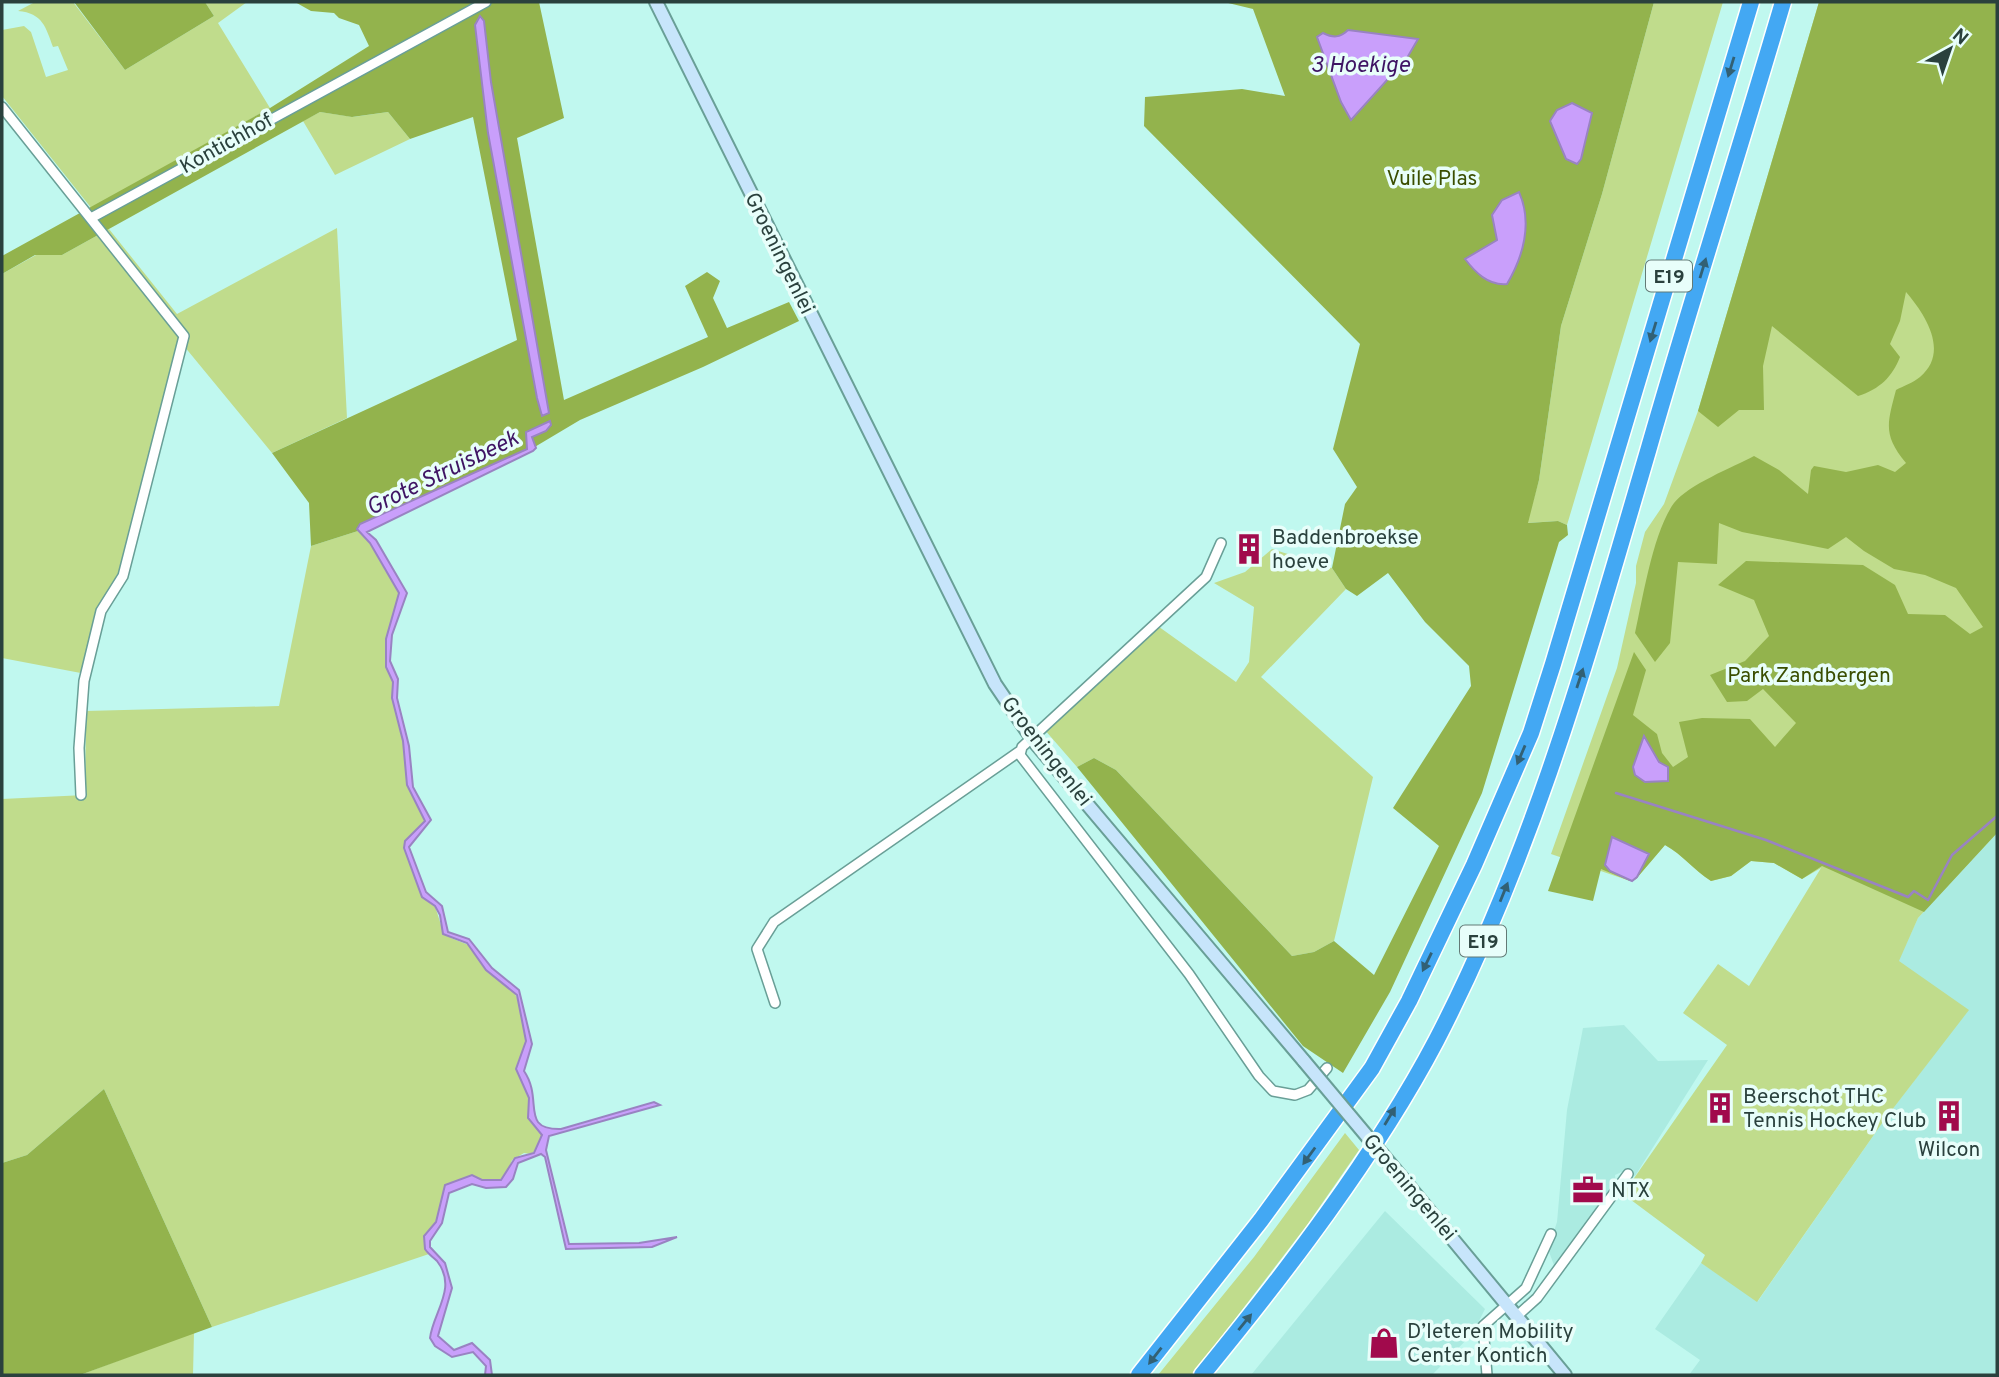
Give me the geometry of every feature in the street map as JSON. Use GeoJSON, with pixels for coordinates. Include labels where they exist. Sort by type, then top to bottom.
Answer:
{"type":"FeatureCollection","features":[{"type":"Feature","properties":{"kind":"highway","name":"E19"},"geometry":{"type":"LineString","coordinates":[[1139,1375],[1261,1220],[1372,1068],[1409,1001],[1474,865],[1531,733],[1751,2]]}},
{"type":"Feature","properties":{"kind":"highway","name":"E19"},"geometry":{"type":"LineString","coordinates":[[1202,1375],[1310,1235],[1380,1132],[1435,1043],[1504,892],[1550,773],[1592,640],[1783,2]]}},
{"type":"Feature","properties":{"kind":"street","name":"Kontichhof"},"geometry":{"type":"LineString","coordinates":[[91,218],[486,2]]}},
{"type":"Feature","properties":{"kind":"street","name":"Groeningenlei"},"geometry":{"type":"LineString","coordinates":[[656,2],[995,684],[1034,740],[1565,1375]]}},
{"type":"Feature","properties":{"kind":"street"},"geometry":{"type":"LineString","coordinates":[[2,107],[184,336],[123,576],[101,611],[84,681],[79,748],[81,795]]}},
{"type":"Feature","properties":{"kind":"street"},"geometry":{"type":"LineString","coordinates":[[775,1003],[757,949],[774,922],[1034,740],[1206,577],[1221,543]]}},
{"type":"Feature","properties":{"kind":"street"},"geometry":{"type":"LineString","coordinates":[[1020,751],[1041,784],[1189,974],[1259,1076],[1273,1091],[1294,1095],[1308,1090],[1327,1068]]}},
{"type":"Feature","properties":{"kind":"street"},"geometry":{"type":"LineString","coordinates":[[1487,1375],[1483,1326],[1537,1298],[1628,1174]]}},
{"type":"Feature","properties":{"kind":"street"},"geometry":{"type":"LineString","coordinates":[[1513,1310],[1551,1234]]}},
{"type":"Feature","properties":{"kind":"shaded area"},"geometry":{"type":"Polygon","coordinates":[[[1997,833],[1997,1375],[1689,1375],[1700,1360],[1655,1329],[1701,1263],[1758,1301],[1885,1119],[1968,1010],[1898,962],[1918,918],[1997,833]]]}},
{"type":"Feature","properties":{"kind":"shaded area"},"geometry":{"type":"Polygon","coordinates":[[[1624,1025],[1658,1061],[1708,1060],[1635,1176],[1626,1170],[1615,1175],[1616,1184],[1555,1268],[1548,1249],[1557,1222],[1567,1110],[1583,1028],[1624,1025]]]}},
{"type":"Feature","properties":{"kind":"shaded area"},"geometry":{"type":"Polygon","coordinates":[[[1385,1211],[1485,1309],[1473,1333],[1432,1375],[1251,1375],[1385,1211]]]}},
{"type":"Feature","properties":{"kind":"green space"},"geometry":{"type":"Polygon","coordinates":[[[35,2],[73,2],[125,70],[214,16],[205,2],[247,2],[218,23],[270,108],[92,209],[2,96],[2,30],[24,26],[31,32],[46,77],[68,70],[58,46],[53,47],[38,18],[18,11],[35,2]]]}},
{"type":"Feature","properties":{"kind":"green space"},"geometry":{"type":"Polygon","coordinates":[[[74,2],[205,2],[214,16],[125,70],[74,2]]]}},
{"type":"Feature","properties":{"kind":"green space"},"geometry":{"type":"Polygon","coordinates":[[[295,2],[539,2],[564,118],[517,138],[564,400],[708,337],[685,286],[707,272],[720,281],[713,298],[727,328],[789,302],[799,321],[703,367],[580,420],[533,448],[361,530],[311,546],[309,503],[272,453],[517,340],[473,117],[410,139],[388,112],[352,117],[320,112],[62,255],[35,255],[2,274],[2,256],[270,108],[369,46],[359,25],[339,18],[334,13],[311,11],[295,2]]]}},
{"type":"Feature","properties":{"kind":"green space","name":"Vuile Plas"},"geometry":{"type":"Polygon","coordinates":[[[1224,2],[1654,2],[1602,194],[1561,326],[1539,480],[1528,523],[1558,521],[1567,525],[1568,535],[1559,542],[1482,793],[1390,992],[1343,1073],[1303,1046],[1077,767],[1094,758],[1116,770],[1292,956],[1314,952],[1334,941],[1374,975],[1439,846],[1393,808],[1471,686],[1469,666],[1425,622],[1388,573],[1357,596],[1346,589],[1332,568],[1345,504],[1357,487],[1333,449],[1360,344],[1144,126],[1145,97],[1242,89],[1285,96],[1253,9],[1224,2]]]}},
{"type":"Feature","properties":{"kind":"green space"},"geometry":{"type":"Polygon","coordinates":[[[1654,2],[1723,2],[1567,525],[1558,521],[1527,523],[1539,480],[1561,326],[1602,194],[1654,2]]]}},
{"type":"Feature","properties":{"kind":"green space","name":"Park Zandbergen"},"geometry":{"type":"Polygon","coordinates":[[[1819,2],[1997,2],[1997,833],[1918,918],[1899,961],[1969,1010],[1885,1119],[1757,1302],[1701,1263],[1705,1255],[1623,1194],[1727,1045],[1683,1013],[1718,964],[1749,986],[1821,868],[1802,879],[1774,863],[1751,861],[1731,876],[1711,881],[1665,845],[1636,879],[1630,881],[1551,854],[1617,668],[1645,532],[1664,504],[1698,411],[1819,2]]]}},
{"type":"Feature","properties":{"kind":"green space","name":"Park Zandbergen"},"geometry":{"type":"Polygon","coordinates":[[[1819,2],[1997,2],[1997,833],[1924,912],[1822,866],[1802,879],[1774,863],[1751,861],[1731,876],[1711,881],[1665,845],[1636,879],[1630,881],[1601,869],[1593,901],[1548,891],[1634,652],[1646,670],[1633,715],[1657,734],[1662,753],[1673,767],[1688,757],[1679,722],[1702,718],[1750,719],[1775,747],[1796,723],[1763,689],[1747,701],[1727,702],[1710,675],[1745,661],[1769,636],[1754,600],[1718,585],[1746,561],[1863,565],[1895,585],[1908,614],[1945,615],[1970,634],[1983,627],[1956,588],[1925,575],[1894,569],[1846,537],[1828,549],[1742,532],[1719,523],[1717,564],[1678,562],[1670,643],[1655,662],[1635,633],[1660,531],[1674,503],[1689,490],[1754,456],[1779,470],[1808,494],[1814,466],[1846,472],[1878,465],[1895,472],[1906,463],[1890,437],[1889,421],[1896,390],[1917,379],[1929,367],[1934,345],[1927,322],[1906,292],[1900,321],[1890,344],[1900,357],[1889,376],[1873,390],[1858,396],[1772,326],[1763,366],[1764,410],[1739,410],[1718,427],[1698,411],[1819,2]]]}},
{"type":"Feature","properties":{"kind":"green space"},"geometry":{"type":"Polygon","coordinates":[[[320,112],[353,117],[388,112],[410,139],[335,175],[303,121],[320,112]]]}},
{"type":"Feature","properties":{"kind":"green space"},"geometry":{"type":"Polygon","coordinates":[[[337,228],[347,418],[272,453],[184,346],[123,576],[104,601],[86,674],[2,658],[2,274],[36,255],[62,255],[109,229],[177,314],[337,228]]]}},
{"type":"Feature","properties":{"kind":"green space"},"geometry":{"type":"Polygon","coordinates":[[[361,530],[403,593],[390,636],[388,659],[396,679],[394,698],[404,731],[410,787],[428,824],[406,844],[423,898],[435,906],[441,925],[451,938],[471,946],[482,964],[513,991],[519,1001],[526,1041],[518,1069],[529,1098],[528,1118],[542,1135],[540,1147],[531,1154],[524,1153],[512,1160],[504,1182],[480,1180],[448,1189],[427,1245],[432,1253],[212,1327],[104,1089],[27,1155],[2,1163],[2,799],[85,795],[86,711],[279,706],[311,546],[361,530]]]}},
{"type":"Feature","properties":{"kind":"green space"},"geometry":{"type":"Polygon","coordinates":[[[1272,549],[1332,568],[1346,589],[1261,677],[1373,777],[1334,941],[1314,952],[1292,956],[1116,770],[1094,758],[1077,767],[1044,729],[1155,624],[1236,682],[1249,662],[1254,607],[1214,583],[1245,572],[1272,549]]]}},
{"type":"Feature","properties":{"kind":"green space"},"geometry":{"type":"Polygon","coordinates":[[[104,1089],[212,1327],[80,1375],[2,1375],[2,1163],[27,1155],[104,1089]]]}},
{"type":"Feature","properties":{"kind":"green space"},"geometry":{"type":"Polygon","coordinates":[[[1345,1133],[1359,1150],[1307,1225],[1192,1375],[1158,1375],[1254,1257],[1345,1133]]]}},
{"type":"Feature","properties":{"kind":"green space"},"geometry":{"type":"Polygon","coordinates":[[[194,1332],[193,1375],[80,1375],[194,1332]]]}},
{"type":"Feature","properties":{"kind":"water"},"geometry":{"type":"Polygon","coordinates":[[[480,16],[484,21],[491,82],[549,413],[542,416],[488,133],[475,25],[480,16]]]}},
{"type":"Feature","properties":{"kind":"water","name":"3 Hoekige"},"geometry":{"type":"Polygon","coordinates":[[[1348,30],[1418,39],[1407,58],[1351,120],[1341,102],[1317,37],[1323,33],[1339,36],[1348,30]]]}},
{"type":"Feature","properties":{"kind":"water"},"geometry":{"type":"Polygon","coordinates":[[[1572,103],[1592,113],[1581,159],[1577,164],[1566,159],[1550,121],[1557,110],[1572,103]]]}},
{"type":"Feature","properties":{"kind":"water"},"geometry":{"type":"Polygon","coordinates":[[[1519,192],[1526,228],[1522,251],[1507,284],[1494,283],[1478,273],[1465,259],[1497,240],[1492,215],[1502,200],[1519,192]]]}},
{"type":"Feature","properties":{"kind":"water"},"geometry":{"type":"Polygon","coordinates":[[[550,421],[551,425],[546,431],[532,437],[536,448],[533,451],[367,532],[376,540],[407,593],[392,635],[390,661],[398,679],[397,698],[409,746],[413,787],[431,820],[409,847],[426,892],[442,906],[448,932],[469,939],[492,968],[519,990],[532,1044],[524,1071],[530,1082],[534,1111],[540,1124],[561,1129],[654,1102],[660,1105],[549,1136],[546,1150],[569,1244],[639,1243],[677,1237],[652,1247],[566,1249],[545,1157],[541,1154],[518,1163],[513,1179],[506,1187],[486,1188],[472,1184],[449,1193],[442,1223],[430,1241],[430,1247],[445,1263],[452,1288],[438,1336],[454,1350],[472,1343],[490,1360],[492,1375],[485,1375],[486,1366],[473,1352],[452,1357],[435,1346],[430,1338],[445,1290],[445,1281],[437,1261],[425,1249],[424,1236],[436,1222],[445,1185],[472,1175],[482,1180],[501,1180],[515,1158],[534,1153],[542,1135],[528,1118],[529,1098],[516,1069],[526,1041],[517,995],[486,970],[467,943],[443,934],[440,915],[435,906],[422,897],[404,848],[405,841],[425,821],[407,785],[403,741],[392,698],[393,682],[386,667],[386,639],[399,593],[370,543],[357,529],[360,524],[527,449],[526,432],[550,421]]]}},
{"type":"Feature","properties":{"kind":"water"},"geometry":{"type":"Polygon","coordinates":[[[1644,736],[1659,762],[1668,767],[1668,781],[1645,782],[1635,775],[1633,767],[1644,736]]]}},
{"type":"Feature","properties":{"kind":"water"},"geometry":{"type":"Polygon","coordinates":[[[1612,837],[1649,854],[1632,881],[1610,871],[1605,865],[1612,837]]]}},
{"type":"Feature","properties":{"kind":"waterway"},"geometry":{"type":"LineString","coordinates":[[1616,793],[1766,840],[1908,897],[1914,891],[1928,900],[1952,855],[1997,816]]}},
{"type":"Feature","properties":{"kind":"place","name":"Baddenbroekse hoeve"},"geometry":{"type":"Point","coordinates":[1249,549]}},
{"type":"Feature","properties":{"kind":"place","name":"Beerschot THC Tennis Hockey Club"},"geometry":{"type":"Point","coordinates":[1720,1108]}},
{"type":"Feature","properties":{"kind":"place","name":"Wilcon"},"geometry":{"type":"Point","coordinates":[1949,1116]}},
{"type":"Feature","properties":{"kind":"place","name":"NTX"},"geometry":{"type":"Point","coordinates":[1588,1190]}},
{"type":"Feature","properties":{"kind":"place","name":"D’Ieteren Mobility Center Kontich"},"geometry":{"type":"Point","coordinates":[1384,1343]}},
{"type":"Feature","properties":{"kind":"water label","name":"Grote Struisbeek"},"geometry":{"type":"Point","coordinates":[442,472]}}]}
